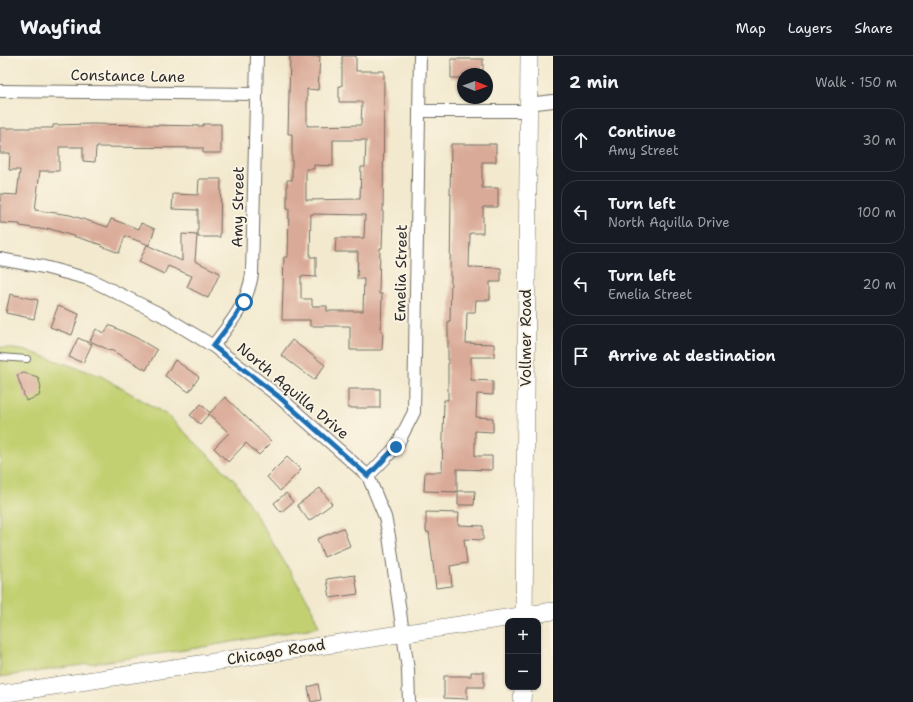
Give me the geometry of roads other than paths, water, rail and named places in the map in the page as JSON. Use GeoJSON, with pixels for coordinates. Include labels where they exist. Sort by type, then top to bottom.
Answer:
{"type":"FeatureCollection","features":[{"type":"Feature","properties":{"kind":"main road","name":"Vollmer Road"},"geometry":{"type":"LineString","coordinates":[[524,618],[529,56]]}},
{"type":"Feature","properties":{"kind":"main road","name":"Chicago Road"},"geometry":{"type":"LineString","coordinates":[[524,618],[553,611]]}},
{"type":"Feature","properties":{"kind":"main road","name":"Chicago Road"},"geometry":{"type":"LineString","coordinates":[[0,694],[403,633],[505,620]]}},
{"type":"Feature","properties":{"kind":"main road"},"geometry":{"type":"LineString","coordinates":[[522,690],[522,702]]}},
{"type":"Feature","properties":{"kind":"street","name":"Amy Street"},"geometry":{"type":"LineString","coordinates":[[213,346],[236,316],[244,302],[250,286],[254,263],[256,56]]}},
{"type":"Feature","properties":{"kind":"street","name":"Emelia Street"},"geometry":{"type":"LineString","coordinates":[[368,476],[396,447],[414,412],[420,56]]}},
{"type":"Feature","properties":{"kind":"street","name":"Constance Lane"},"geometry":{"type":"LineString","coordinates":[[0,91],[256,94]]}},
{"type":"Feature","properties":{"kind":"street"},"geometry":{"type":"LineString","coordinates":[[419,111],[528,108],[553,101]]}},
{"type":"Feature","properties":{"kind":"street","name":"North Aquilla Drive"},"geometry":{"type":"LineString","coordinates":[[0,259],[29,264],[89,279],[162,315],[213,346],[278,396],[368,476],[384,517],[389,536],[408,670],[409,702]]}},
{"type":"Feature","properties":{"kind":"lane"},"geometry":{"type":"LineString","coordinates":[[0,357],[27,359]]}}]}
